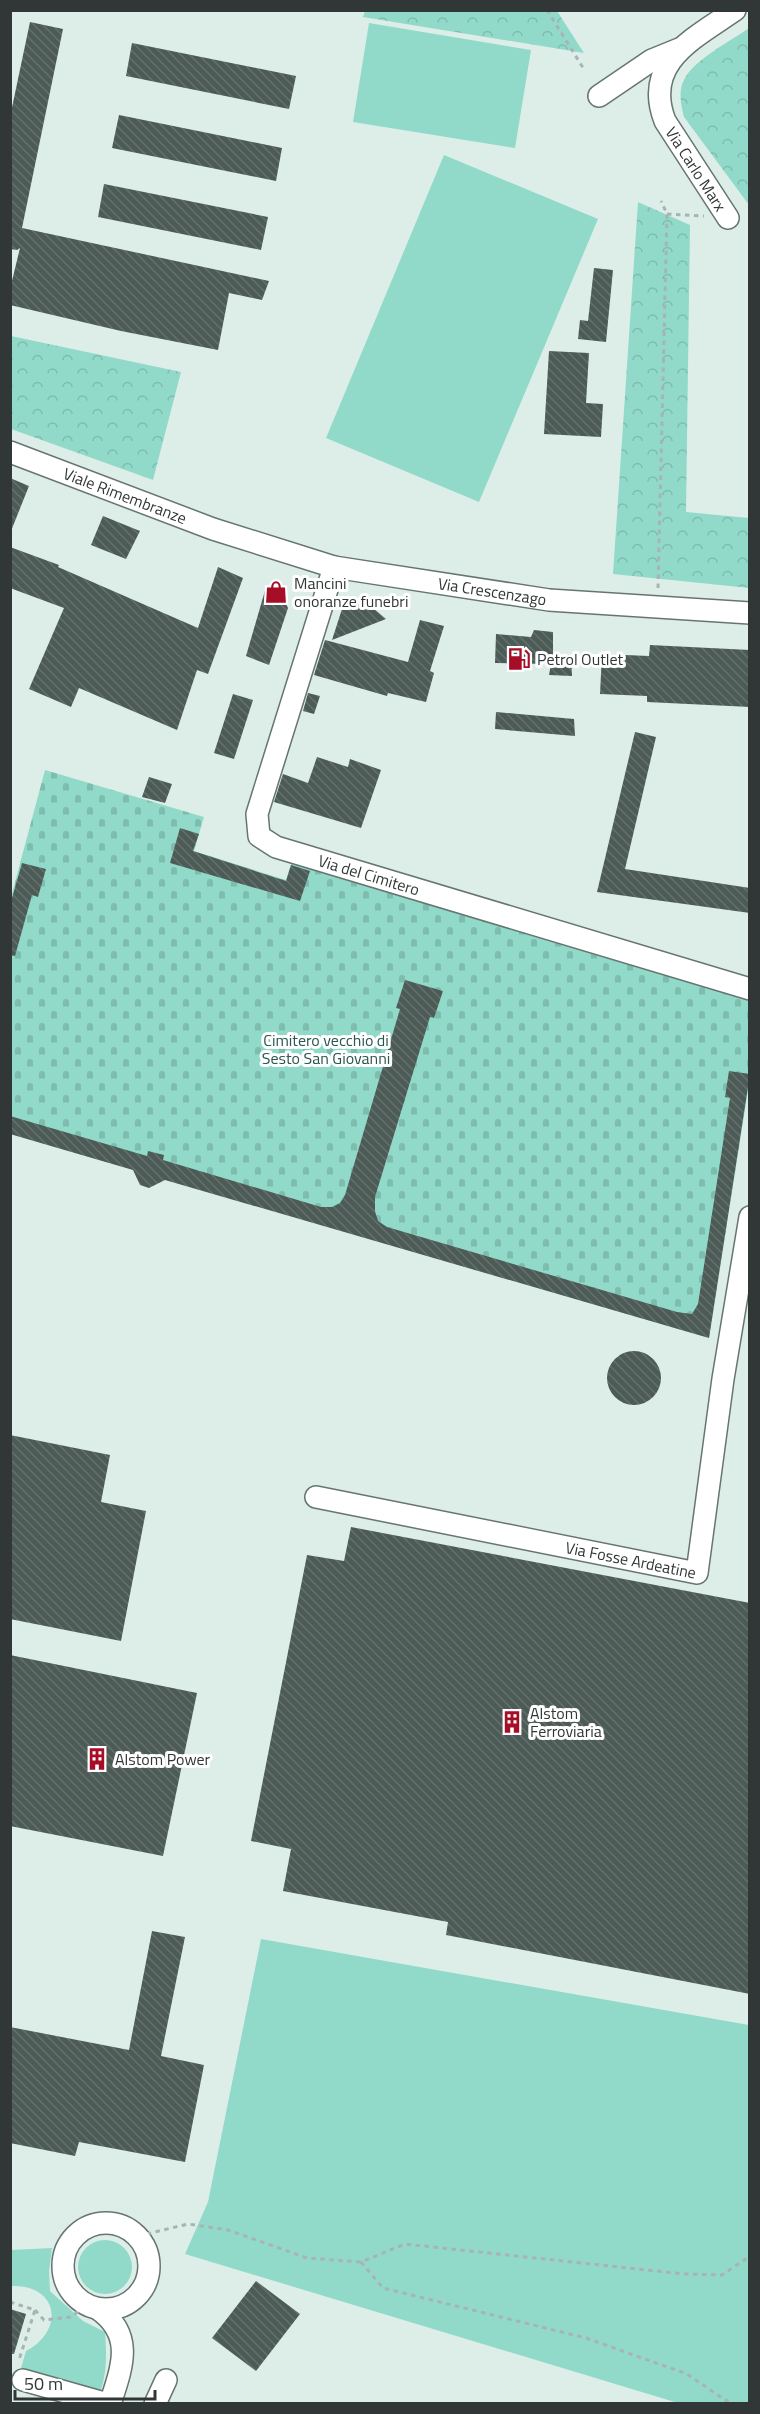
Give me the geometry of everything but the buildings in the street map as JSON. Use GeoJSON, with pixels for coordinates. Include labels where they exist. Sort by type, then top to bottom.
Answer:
{"type":"FeatureCollection","features":[{"type":"Feature","properties":{"kind":"street","name":"Via Carlo Marx"},"geometry":{"type":"LineString","coordinates":[[728,218],[669,128],[662,112],[661,82],[667,66],[679,49],[735,10]]}},
{"type":"Feature","properties":{"kind":"street"},"geometry":{"type":"LineString","coordinates":[[599,96],[652,60],[679,49]]}},
{"type":"Feature","properties":{"kind":"street","name":"Viale Rimembranze"},"geometry":{"type":"LineString","coordinates":[[10,452],[240,539]]}},
{"type":"Feature","properties":{"kind":"street","name":"Via Crescenzago"},"geometry":{"type":"LineString","coordinates":[[240,539],[334,567],[549,600],[750,613]]}},
{"type":"Feature","properties":{"kind":"street","name":"Via del Cimitero"},"geometry":{"type":"LineString","coordinates":[[334,567],[257,814],[259,836],[276,847],[750,989]]}},
{"type":"Feature","properties":{"kind":"street","name":"Via Fosse Ardeatine"},"geometry":{"type":"LineString","coordinates":[[316,1497],[697,1573],[728,1344],[750,1217]]}},
{"type":"Feature","properties":{"kind":"street"},"geometry":{"type":"LineString","coordinates":[[19,2375],[109,2403],[122,2365],[122,2340],[127,2315],[134,2299],[143,2288],[149,2268],[145,2248],[138,2236],[126,2227],[106,2223],[86,2228],[74,2236],[66,2248],[63,2276],[73,2294],[114,2322],[122,2340]]}},
{"type":"Feature","properties":{"kind":"street"},"geometry":{"type":"LineString","coordinates":[[92,2307],[111,2309],[123,2306],[134,2299]]}},
{"type":"Feature","properties":{"kind":"street"},"geometry":{"type":"LineString","coordinates":[[155,2403],[166,2380]]}},
{"type":"Feature","properties":{"kind":"path"},"geometry":{"type":"LineString","coordinates":[[547,10],[585,71]]}},
{"type":"Feature","properties":{"kind":"path"},"geometry":{"type":"LineString","coordinates":[[658,608],[667,214],[661,201]]}},
{"type":"Feature","properties":{"kind":"path"},"geometry":{"type":"LineString","coordinates":[[667,214],[728,218]]}},
{"type":"Feature","properties":{"kind":"path"},"geometry":{"type":"LineString","coordinates":[[138,2236],[188,2224],[228,2230],[307,2258],[361,2262],[405,2244],[684,2274],[722,2275],[750,2256]]}},
{"type":"Feature","properties":{"kind":"path"},"geometry":{"type":"LineString","coordinates":[[361,2262],[383,2288],[586,2338],[687,2374],[725,2400],[736,2403]]}},
{"type":"Feature","properties":{"kind":"path"},"geometry":{"type":"LineString","coordinates":[[10,2302],[36,2310],[44,2320],[71,2317],[92,2307]]}},
{"type":"Feature","properties":{"kind":"path"},"geometry":{"type":"LineString","coordinates":[[19,2375],[36,2310]]}},
{"type":"Feature","properties":{"kind":"green space"},"geometry":{"type":"Polygon","coordinates":[[[365,11],[557,11],[584,53],[363,17],[365,11]]]}},
{"type":"Feature","properties":{"kind":"green space"},"geometry":{"type":"Polygon","coordinates":[[[369,23],[531,50],[515,148],[353,122],[369,23]]]}},
{"type":"Feature","properties":{"kind":"green space"},"geometry":{"type":"Polygon","coordinates":[[[749,28],[749,205],[684,117],[681,94],[682,84],[695,65],[749,28]]]}},
{"type":"Feature","properties":{"kind":"green space"},"geometry":{"type":"Polygon","coordinates":[[[444,155],[598,219],[479,502],[326,438],[444,155]]]}},
{"type":"Feature","properties":{"kind":"green space"},"geometry":{"type":"Polygon","coordinates":[[[638,202],[690,225],[686,512],[749,518],[749,588],[613,574],[638,202]]]}},
{"type":"Feature","properties":{"kind":"green space"},"geometry":{"type":"Polygon","coordinates":[[[11,336],[181,372],[153,480],[11,429],[11,336]]]}},
{"type":"Feature","properties":{"kind":"green space","name":"Cimitero vecchio di Sesto San Giovanni"},"geometry":{"type":"Polygon","coordinates":[[[45,770],[204,817],[194,851],[286,880],[292,861],[749,998],[749,1084],[709,1338],[11,1134],[11,897],[45,770]]]}},
{"type":"Feature","properties":{"kind":"green space"},"geometry":{"type":"Polygon","coordinates":[[[261,1939],[749,2025],[749,2403],[678,2403],[185,2254],[208,2202],[261,1939]]]}},
{"type":"Feature","properties":{"kind":"green space"},"geometry":{"type":"Polygon","coordinates":[[[100,2240],[110,2240],[120,2244],[128,2252],[132,2267],[128,2282],[120,2290],[110,2294],[100,2294],[90,2290],[82,2282],[78,2272],[78,2262],[82,2252],[90,2244],[100,2240]]]}},
{"type":"Feature","properties":{"kind":"green space"},"geometry":{"type":"Polygon","coordinates":[[[52,2248],[49,2271],[50,2291],[83,2321],[105,2332],[105,2368],[96,2403],[92,2389],[21,2368],[26,2351],[39,2342],[47,2332],[51,2321],[51,2310],[47,2300],[39,2292],[27,2287],[11,2286],[10,2250],[52,2248]]]}},
{"type":"Feature","properties":{"kind":"place","name":"Mancini onoranze funebri"},"geometry":{"type":"Point","coordinates":[276,592]}},
{"type":"Feature","properties":{"kind":"place","name":"Petrol Outlet"},"geometry":{"type":"Point","coordinates":[519,659]}},
{"type":"Feature","properties":{"kind":"place","name":"Alstom Ferroviaria"},"geometry":{"type":"Point","coordinates":[512,1722]}},
{"type":"Feature","properties":{"kind":"place","name":"Alstom Power"},"geometry":{"type":"Point","coordinates":[97,1759]}}]}
